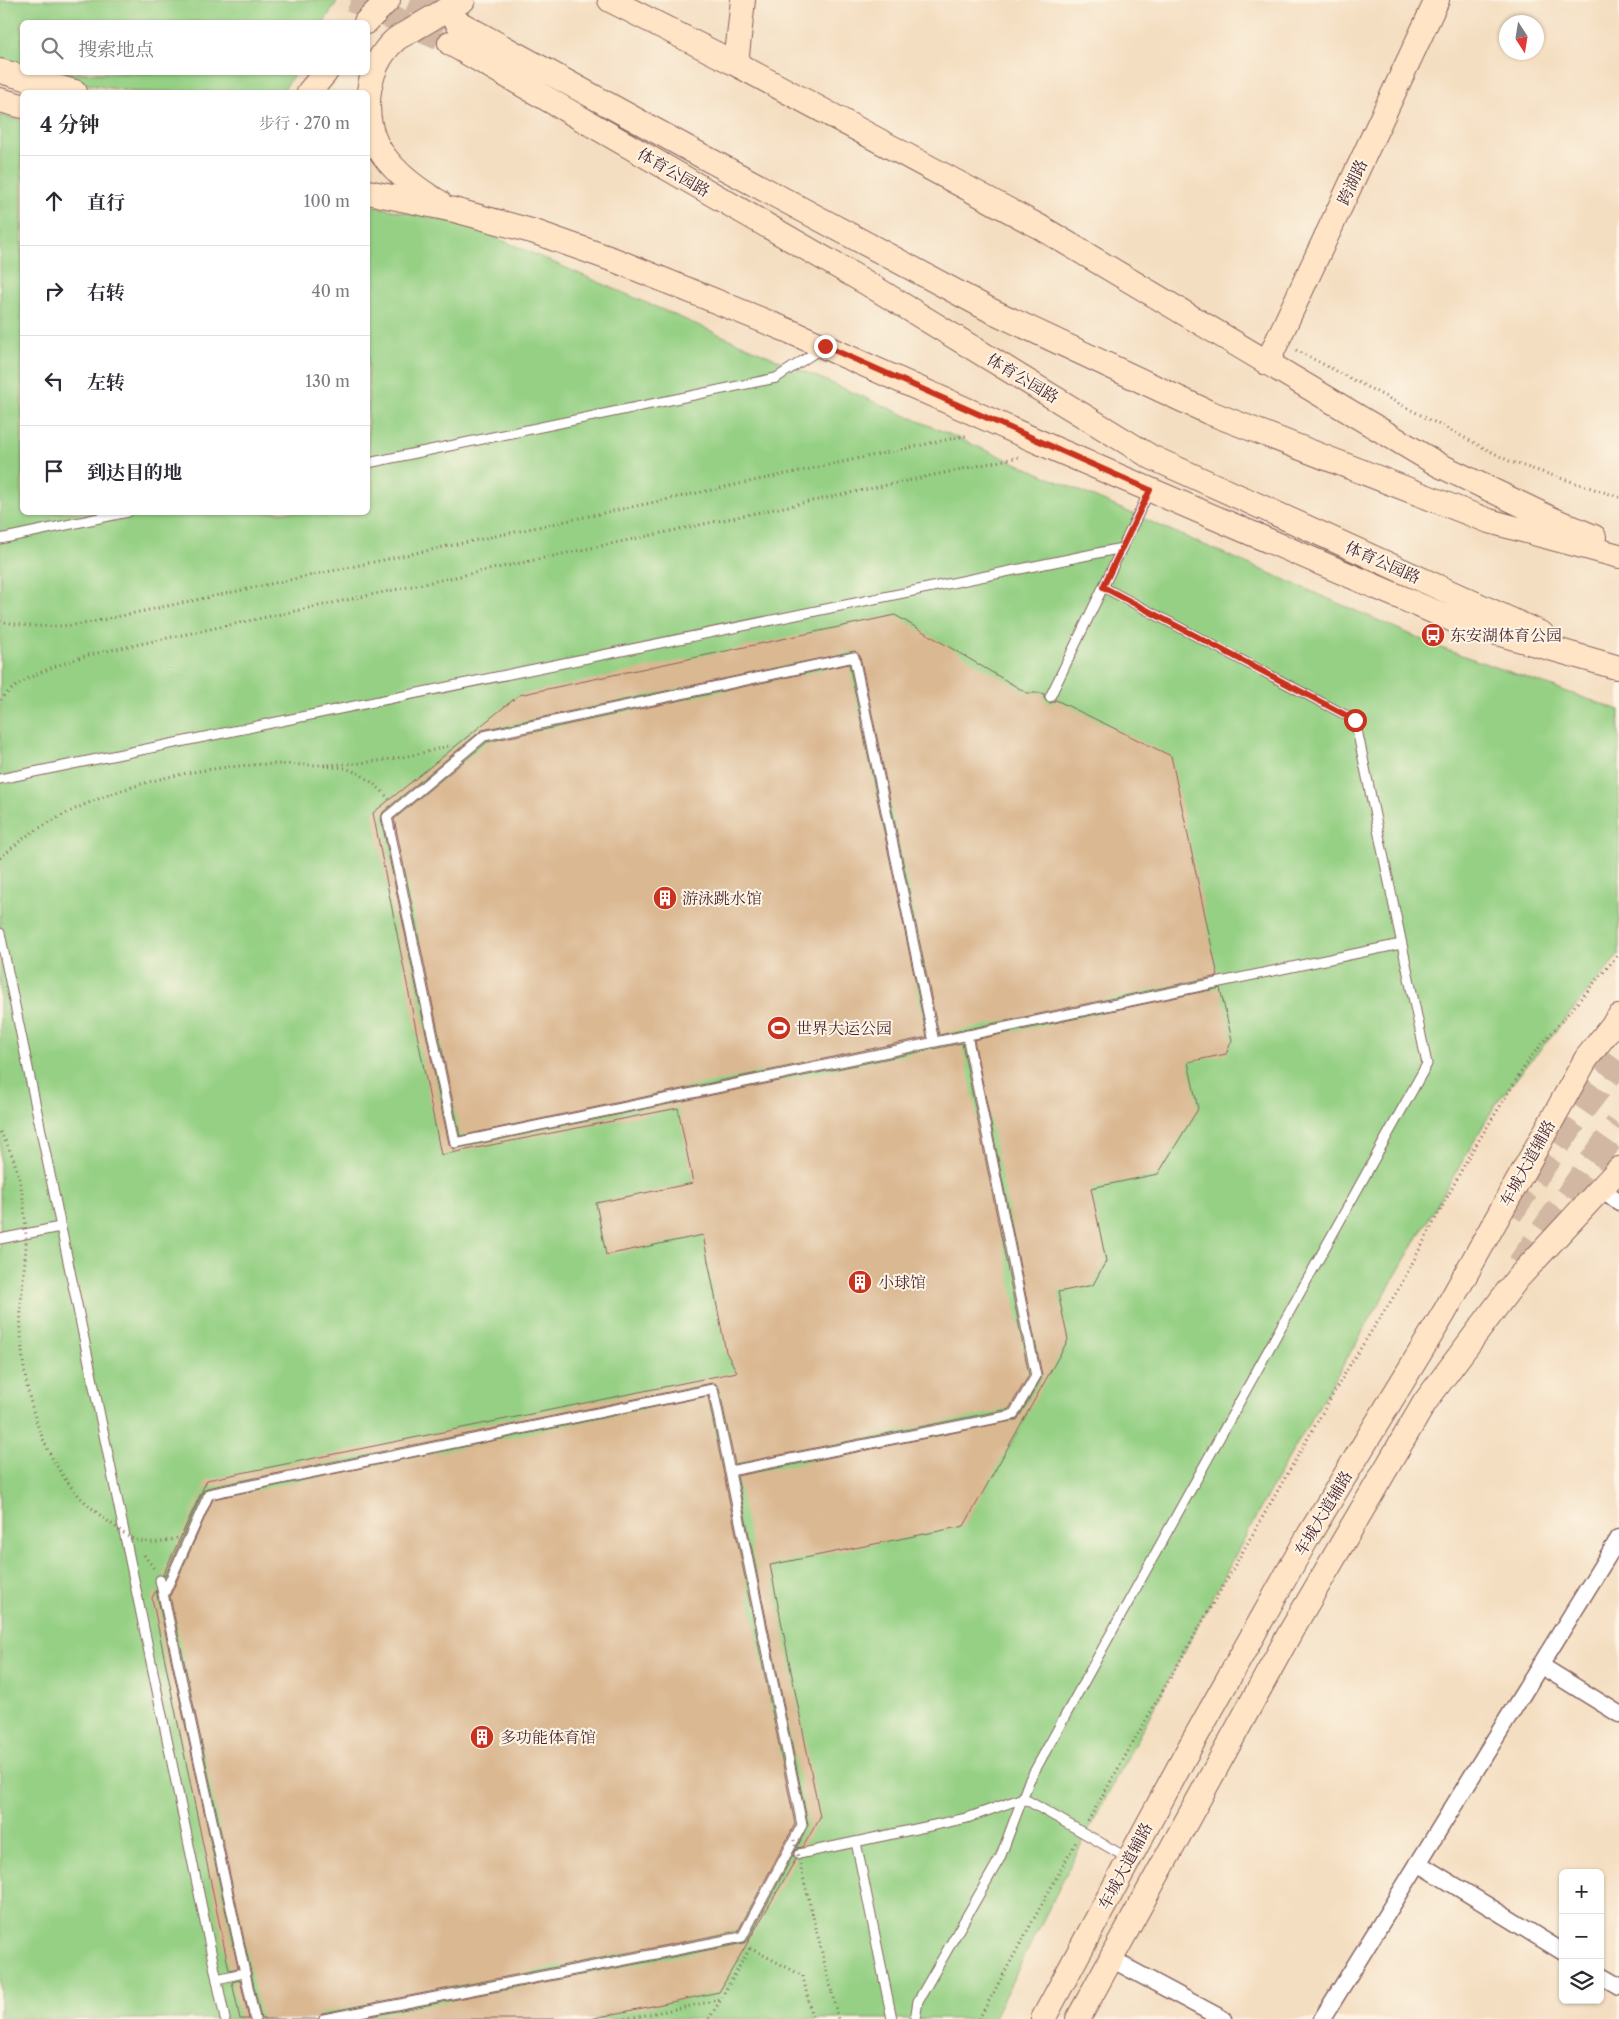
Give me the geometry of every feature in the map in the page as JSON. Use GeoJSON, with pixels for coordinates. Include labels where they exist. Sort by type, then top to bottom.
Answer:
{"type":"FeatureCollection","features":[{"type":"Feature","properties":{"kind":"main road"},"geometry":{"type":"LineString","coordinates":[[368,20],[388,0]]}},
{"type":"Feature","properties":{"kind":"main road"},"geometry":{"type":"LineString","coordinates":[[610,0],[736,64],[1040,227],[1439,465],[1554,520],[1619,547]]}},
{"type":"Feature","properties":{"kind":"main road"},"geometry":{"type":"LineString","coordinates":[[736,64],[743,0]]}},
{"type":"Feature","properties":{"kind":"main road","name":"跨湖路"},"geometry":{"type":"LineString","coordinates":[[1267,363],[1437,0]]}},
{"type":"Feature","properties":{"kind":"main road"},"geometry":{"type":"LineString","coordinates":[[368,90],[378,63],[395,40],[457,21]]}},
{"type":"Feature","properties":{"kind":"main road","name":"体育公园路"},"geometry":{"type":"LineString","coordinates":[[457,21],[702,156],[990,310],[1208,412],[1489,521],[1619,556]]}},
{"type":"Feature","properties":{"kind":"main road","name":"体育公园路"},"geometry":{"type":"LineString","coordinates":[[457,21],[865,282],[1151,456],[1617,668]]}},
{"type":"Feature","properties":{"kind":"main road"},"geometry":{"type":"LineString","coordinates":[[0,71],[69,90]]}},
{"type":"Feature","properties":{"kind":"main road"},"geometry":{"type":"LineString","coordinates":[[311,90],[323,75]]}},
{"type":"Feature","properties":{"kind":"main road"},"geometry":{"type":"LineString","coordinates":[[329,90],[334,75]]}},
{"type":"Feature","properties":{"kind":"main road"},"geometry":{"type":"LineString","coordinates":[[0,100],[20,105]]}},
{"type":"Feature","properties":{"kind":"main road"},"geometry":{"type":"LineString","coordinates":[[370,117],[372,132],[382,155],[402,177],[427,195],[454,210]]}},
{"type":"Feature","properties":{"kind":"main road"},"geometry":{"type":"LineString","coordinates":[[370,192],[454,210],[535,232],[617,260],[825,346],[1055,449],[1458,622],[1617,668]]}},
{"type":"Feature","properties":{"kind":"main road","name":"车城大道辅路"},"geometry":{"type":"LineString","coordinates":[[1043,2019],[1186,1754],[1309,1535],[1444,1313],[1586,1059],[1619,1017]]}},
{"type":"Feature","properties":{"kind":"main road","name":"车城大道辅路"},"geometry":{"type":"LineString","coordinates":[[1078,2019],[1291,1631],[1425,1402],[1517,1279],[1610,1195],[1619,1169]]}},
{"type":"Feature","properties":{"kind":"street"},"geometry":{"type":"LineString","coordinates":[[1322,2019],[1619,1538]]}},
{"type":"Feature","properties":{"kind":"street"},"geometry":{"type":"LineString","coordinates":[[1540,1665],[1619,1714]]}},
{"type":"Feature","properties":{"kind":"street"},"geometry":{"type":"LineString","coordinates":[[1418,1863],[1559,1950]]}},
{"type":"Feature","properties":{"kind":"street"},"geometry":{"type":"LineString","coordinates":[[1111,1959],[1223,2019]]}},
{"type":"Feature","properties":{"kind":"street"},"geometry":{"type":"LineString","coordinates":[[1604,1977],[1619,1986]]}},
{"type":"Feature","properties":{"kind":"lane"},"geometry":{"type":"LineString","coordinates":[[370,463],[776,378],[825,346]]}},
{"type":"Feature","properties":{"kind":"lane"},"geometry":{"type":"LineString","coordinates":[[1050,697],[1150,490]]}},
{"type":"Feature","properties":{"kind":"lane"},"geometry":{"type":"LineString","coordinates":[[0,539],[114,515]]}},
{"type":"Feature","properties":{"kind":"lane"},"geometry":{"type":"LineString","coordinates":[[0,779],[1122,548]]}},
{"type":"Feature","properties":{"kind":"lane"},"geometry":{"type":"LineString","coordinates":[[915,2019],[918,2001],[1000,1858],[1034,1773],[1426,1064],[1355,720],[1103,587]]}},
{"type":"Feature","properties":{"kind":"lane"},"geometry":{"type":"LineString","coordinates":[[934,1042],[854,657],[484,736],[388,817],[455,1143],[1402,944]]}},
{"type":"Feature","properties":{"kind":"lane"},"geometry":{"type":"LineString","coordinates":[[0,933],[225,2019]]}},
{"type":"Feature","properties":{"kind":"lane"},"geometry":{"type":"LineString","coordinates":[[730,1471],[1013,1415],[1036,1376],[967,1035]]}},
{"type":"Feature","properties":{"kind":"lane"},"geometry":{"type":"LineString","coordinates":[[0,1239],[60,1227]]}},
{"type":"Feature","properties":{"kind":"lane"},"geometry":{"type":"LineString","coordinates":[[164,1594],[209,1494],[713,1389],[802,1825],[742,1937],[324,2019]]}},
{"type":"Feature","properties":{"kind":"lane"},"geometry":{"type":"LineString","coordinates":[[160,1580],[255,2019]]}},
{"type":"Feature","properties":{"kind":"lane"},"geometry":{"type":"LineString","coordinates":[[1023,1798],[1129,1859]]}},
{"type":"Feature","properties":{"kind":"lane"},"geometry":{"type":"LineString","coordinates":[[802,1853],[968,1818],[1023,1798]]}},
{"type":"Feature","properties":{"kind":"lane"},"geometry":{"type":"LineString","coordinates":[[856,1842],[892,2019]]}},
{"type":"Feature","properties":{"kind":"lane"},"geometry":{"type":"LineString","coordinates":[[217,1979],[239,1974]]}},
{"type":"Feature","properties":{"kind":"path"},"geometry":{"type":"LineString","coordinates":[[1277,341],[1512,462],[1619,498]]}},
{"type":"Feature","properties":{"kind":"path"},"geometry":{"type":"LineString","coordinates":[[0,621],[16,625],[51,627],[84,624],[1006,426]]}},
{"type":"Feature","properties":{"kind":"path"},"geometry":{"type":"LineString","coordinates":[[0,700],[7,693],[49,668],[88,655],[1055,449]]}},
{"type":"Feature","properties":{"kind":"path"},"geometry":{"type":"LineString","coordinates":[[314,766],[388,761],[416,756],[452,745]]}},
{"type":"Feature","properties":{"kind":"path"},"geometry":{"type":"LineString","coordinates":[[0,858],[32,833],[101,797],[148,782],[183,774],[275,764],[345,768],[379,788],[390,799]]}},
{"type":"Feature","properties":{"kind":"path"},"geometry":{"type":"LineString","coordinates":[[979,2019],[1081,1832],[1351,1362],[1398,1290],[1469,1156],[1530,1058],[1619,954]]}},
{"type":"Feature","properties":{"kind":"path"},"geometry":{"type":"LineString","coordinates":[[0,1132],[16,1165],[22,1190],[26,1244],[21,1305],[21,1340],[25,1376],[34,1413],[44,1440],[62,1474],[82,1499],[134,1543]]}},
{"type":"Feature","properties":{"kind":"path"},"geometry":{"type":"LineString","coordinates":[[129,1537],[137,1541],[152,1542],[167,1542],[180,1537]]}},
{"type":"Feature","properties":{"kind":"path"},"geometry":{"type":"LineString","coordinates":[[139,1549],[160,1580]]}},
{"type":"Feature","properties":{"kind":"path"},"geometry":{"type":"LineString","coordinates":[[794,1840],[838,2019]]}},
{"type":"Feature","properties":{"kind":"path"},"geometry":{"type":"LineString","coordinates":[[796,1868],[802,1853]]}},
{"type":"Feature","properties":{"kind":"path"},"geometry":{"type":"LineString","coordinates":[[709,2019],[755,1940]]}},
{"type":"Feature","properties":{"kind":"path"},"geometry":{"type":"LineString","coordinates":[[750,1948],[803,1976],[812,2019]]}},
{"type":"Feature","properties":{"kind":"path"},"geometry":{"type":"LineString","coordinates":[[625,2019],[720,2000]]}},
{"type":"Feature","properties":{"kind":"green space"},"geometry":{"type":"Polygon","coordinates":[[[0,0],[338,0],[325,20],[20,20],[20,67],[0,62],[0,0]]]}},
{"type":"Feature","properties":{"kind":"green space"},"geometry":{"type":"Polygon","coordinates":[[[44,75],[294,75],[283,90],[122,90],[67,81],[44,75]]]}},
{"type":"Feature","properties":{"kind":"green space","name":"世界大运公园"},"geometry":{"type":"Polygon","coordinates":[[[0,115],[20,120],[20,515],[370,515],[370,205],[467,225],[1444,649],[1619,710],[1619,954],[1497,1102],[1274,1483],[1089,1829],[993,2019],[0,2019],[0,115]]]}},
{"type":"Feature","properties":{"kind":"building"},"geometry":{"type":"Polygon","coordinates":[[[895,615],[1027,693],[1044,694],[1047,702],[1051,703],[1056,700],[1171,756],[1218,976],[939,1035],[860,656],[855,651],[482,730],[383,812],[381,818],[449,1144],[453,1149],[962,1043],[1029,1375],[1009,1409],[735,1464],[719,1388],[715,1383],[712,1383],[207,1488],[203,1491],[165,1576],[163,1575],[207,1480],[737,1372],[726,1352],[703,1235],[606,1255],[596,1203],[693,1183],[678,1108],[441,1155],[373,813],[519,695],[895,615]]]}},
{"type":"Feature","properties":{"kind":"building","name":"游泳跳水馆"},"geometry":{"type":"Polygon","coordinates":[[[849,664],[927,1037],[460,1136],[394,819],[487,742],[849,664]]]}},
{"type":"Feature","properties":{"kind":"building"},"geometry":{"type":"Polygon","coordinates":[[[1220,988],[1232,1040],[1226,1054],[1188,1062],[1198,1109],[1158,1174],[1091,1188],[1106,1261],[1093,1285],[1058,1292],[1068,1340],[964,1526],[770,1565],[820,1817],[803,1847],[797,1848],[808,1824],[737,1476],[1017,1420],[1042,1375],[974,1040],[1220,988]]]}},
{"type":"Feature","properties":{"kind":"building"},"geometry":{"type":"Polygon","coordinates":[[[708,1396],[795,1824],[738,1931],[323,2013],[318,2019],[261,2019],[170,1596],[213,1499],[708,1396]]]}},
{"type":"Feature","properties":{"kind":"building"},"geometry":{"type":"Polygon","coordinates":[[[156,1590],[238,1968],[229,1970],[152,1598],[156,1590]]]}},
{"type":"Feature","properties":{"kind":"building"},"geometry":{"type":"Polygon","coordinates":[[[793,1855],[796,1859],[719,1992],[590,2019],[356,2019],[744,1943],[748,1940],[793,1855]]]}},
{"type":"Feature","properties":{"kind":"building"},"geometry":{"type":"Polygon","coordinates":[[[240,1980],[249,2019],[240,2019],[232,1982],[240,1980]]]}},
{"type":"Feature","properties":{"kind":"tunnel"},"geometry":{"type":"LineString","coordinates":[[351,0],[450,43]]}},
{"type":"Feature","properties":{"kind":"tunnel"},"geometry":{"type":"LineString","coordinates":[[410,0],[456,21]]}},
{"type":"Feature","properties":{"kind":"tunnel"},"geometry":{"type":"LineString","coordinates":[[1509,1213],[1582,1108],[1619,1060]]}},
{"type":"Feature","properties":{"kind":"tunnel"},"geometry":{"type":"LineString","coordinates":[[1520,1266],[1619,1125]]}},
{"type":"Feature","properties":{"kind":"place","name":"东安湖体育公园"},"geometry":{"type":"Point","coordinates":[1433,635]}},
{"type":"Feature","properties":{"kind":"place","name":"游泳跳水馆"},"geometry":{"type":"Point","coordinates":[665,898]}},
{"type":"Feature","properties":{"kind":"place","name":"世界大运公园"},"geometry":{"type":"Point","coordinates":[779,1028]}},
{"type":"Feature","properties":{"kind":"place","name":"小球馆"},"geometry":{"type":"Point","coordinates":[860,1282]}},
{"type":"Feature","properties":{"kind":"place","name":"多功能体育馆"},"geometry":{"type":"Point","coordinates":[482,1737]}},
{"type":"Feature","properties":{"kind":"route"},"geometry":{"type":"LineString","coordinates":[[825,346],[1150,490],[1103,587],[1355,720]]}}]}
